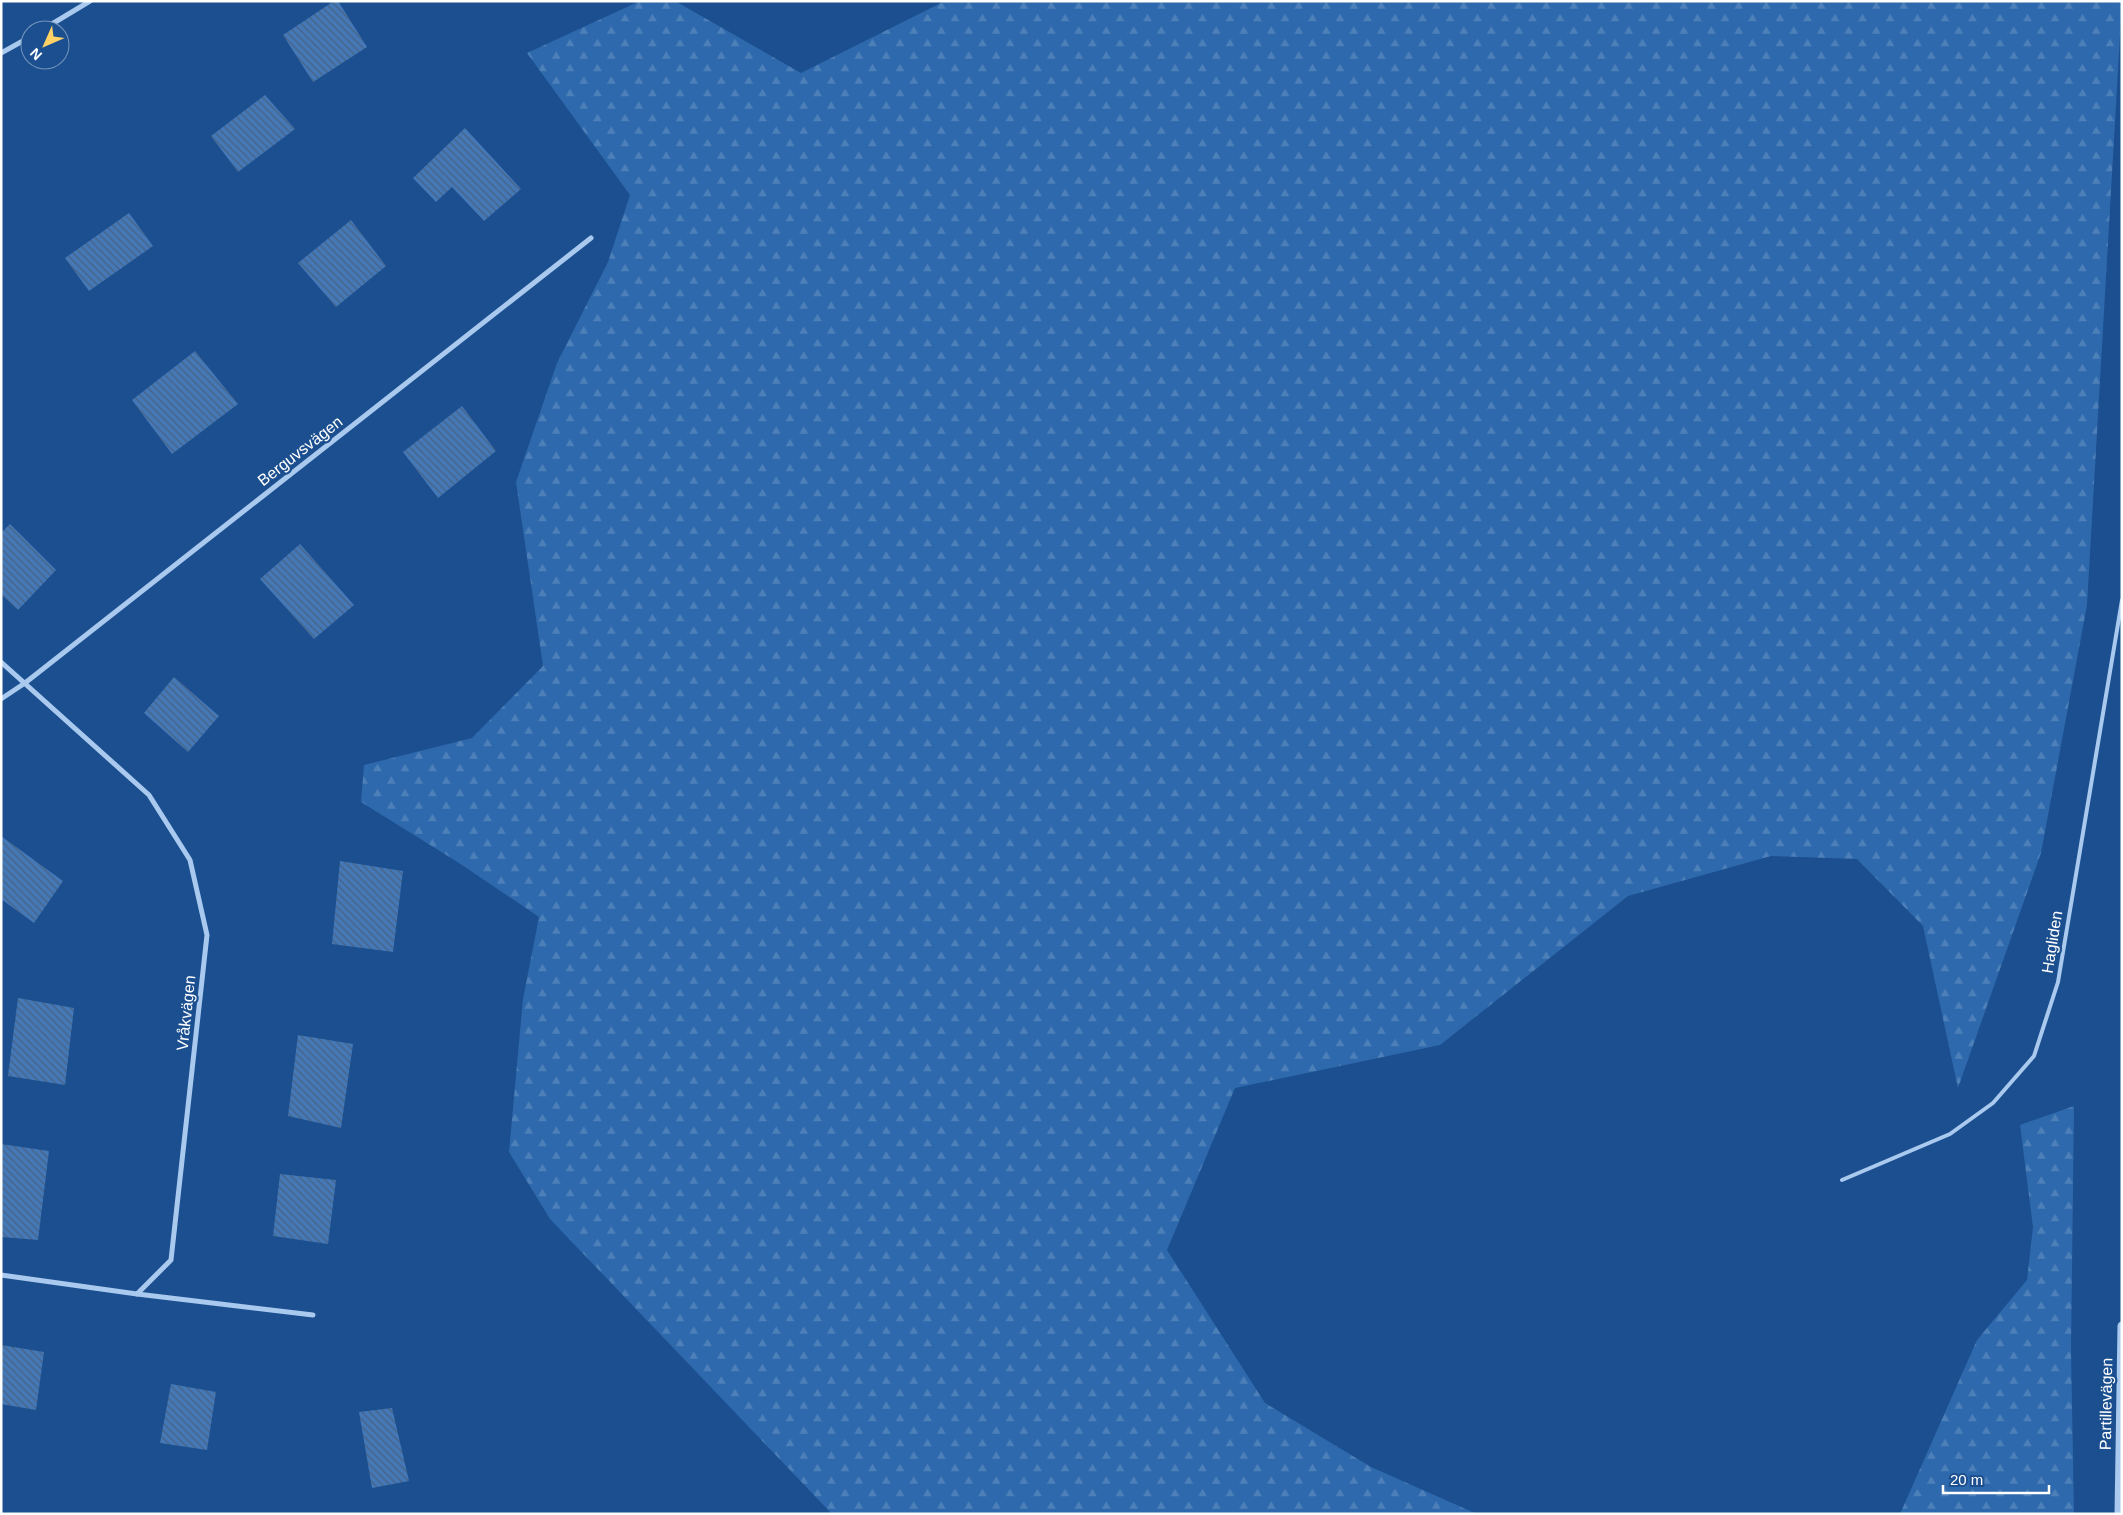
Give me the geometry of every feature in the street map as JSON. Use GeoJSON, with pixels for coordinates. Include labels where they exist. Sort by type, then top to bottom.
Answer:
{"type":"FeatureCollection","features":[{"type":"Feature","properties":{"kind":"street"},"geometry":{"type":"LineString","coordinates":[[59,20],[90,1]]}},
{"type":"Feature","properties":{"kind":"street"},"geometry":{"type":"LineString","coordinates":[[1,53],[20,43]]}},
{"type":"Feature","properties":{"kind":"street","name":"Berguvsvägen"},"geometry":{"type":"LineString","coordinates":[[1,698],[25,683],[591,238]]}},
{"type":"Feature","properties":{"kind":"street","name":"Vråkvägen"},"geometry":{"type":"LineString","coordinates":[[1,662],[149,795],[190,860],[207,935],[171,1260],[138,1294]]}},
{"type":"Feature","properties":{"kind":"street"},"geometry":{"type":"LineString","coordinates":[[1,1275],[313,1315]]}},
{"type":"Feature","properties":{"kind":"street","name":"Partillevägen"},"geometry":{"type":"LineString","coordinates":[[2119,1514],[2122,1326]]}},
{"type":"Feature","properties":{"kind":"lane","name":"Hagliden"},"geometry":{"type":"LineString","coordinates":[[1842,1180],[1950,1134],[1993,1103],[2034,1056],[2058,982],[2122,600]]}},
{"type":"Feature","properties":{"kind":"green space"},"geometry":{"type":"Polygon","coordinates":[[[640,1],[675,1],[801,73],[945,1],[2122,1],[2087,605],[2041,853],[1958,1088],[1923,926],[1857,859],[1771,856],[1628,896],[1440,1045],[1235,1088],[1167,1250],[1265,1403],[1371,1467],[1477,1514],[832,1514],[550,1219],[509,1152],[523,999],[539,917],[459,863],[361,802],[364,765],[472,738],[543,666],[516,482],[557,363],[608,262],[630,195],[527,53],[640,1]]]}},
{"type":"Feature","properties":{"kind":"green space"},"geometry":{"type":"Polygon","coordinates":[[[2074,1106],[2071,1351],[2074,1514],[1900,1514],[1977,1340],[2027,1280],[2033,1227],[2020,1125],[2074,1106]]]}},
{"type":"Feature","properties":{"kind":"building"},"geometry":{"type":"Polygon","coordinates":[[[334,1],[338,1],[367,47],[313,82],[283,35],[334,1]]]}},
{"type":"Feature","properties":{"kind":"building"},"geometry":{"type":"Polygon","coordinates":[[[265,95],[295,129],[238,172],[211,136],[265,95]]]}},
{"type":"Feature","properties":{"kind":"building"},"geometry":{"type":"Polygon","coordinates":[[[465,128],[521,189],[484,221],[452,187],[436,202],[413,178],[465,128]]]}},
{"type":"Feature","properties":{"kind":"building"},"geometry":{"type":"Polygon","coordinates":[[[129,213],[153,246],[89,291],[65,258],[129,213]]]}},
{"type":"Feature","properties":{"kind":"building"},"geometry":{"type":"Polygon","coordinates":[[[351,220],[386,266],[336,307],[298,263],[351,220]]]}},
{"type":"Feature","properties":{"kind":"building"},"geometry":{"type":"Polygon","coordinates":[[[195,351],[238,404],[172,454],[132,400],[195,351]]]}},
{"type":"Feature","properties":{"kind":"building"},"geometry":{"type":"Polygon","coordinates":[[[462,406],[496,451],[438,498],[403,452],[462,406]]]}},
{"type":"Feature","properties":{"kind":"building"},"geometry":{"type":"Polygon","coordinates":[[[10,524],[56,570],[18,610],[1,594],[1,533],[10,524]]]}},
{"type":"Feature","properties":{"kind":"building"},"geometry":{"type":"Polygon","coordinates":[[[300,544],[354,605],[314,639],[260,579],[300,544]]]}},
{"type":"Feature","properties":{"kind":"building"},"geometry":{"type":"Polygon","coordinates":[[[174,677],[219,716],[188,752],[144,713],[174,677]]]}},
{"type":"Feature","properties":{"kind":"building"},"geometry":{"type":"Polygon","coordinates":[[[1,836],[63,881],[34,923],[1,899],[1,836]]]}},
{"type":"Feature","properties":{"kind":"building"},"geometry":{"type":"Polygon","coordinates":[[[340,861],[403,871],[393,952],[332,944],[340,861]]]}},
{"type":"Feature","properties":{"kind":"building"},"geometry":{"type":"Polygon","coordinates":[[[18,998],[74,1008],[65,1085],[8,1076],[18,998]]]}},
{"type":"Feature","properties":{"kind":"building"},"geometry":{"type":"Polygon","coordinates":[[[298,1035],[353,1044],[341,1128],[288,1116],[298,1035]]]}},
{"type":"Feature","properties":{"kind":"building"},"geometry":{"type":"Polygon","coordinates":[[[1,1144],[49,1151],[38,1240],[1,1237],[1,1144]]]}},
{"type":"Feature","properties":{"kind":"building"},"geometry":{"type":"Polygon","coordinates":[[[280,1174],[336,1180],[328,1244],[273,1236],[280,1174]]]}},
{"type":"Feature","properties":{"kind":"building"},"geometry":{"type":"Polygon","coordinates":[[[1,1345],[44,1352],[36,1410],[1,1404],[1,1345]]]}},
{"type":"Feature","properties":{"kind":"building"},"geometry":{"type":"Polygon","coordinates":[[[171,1384],[216,1392],[207,1450],[160,1443],[171,1384]]]}},
{"type":"Feature","properties":{"kind":"building"},"geometry":{"type":"Polygon","coordinates":[[[392,1408],[409,1481],[372,1488],[359,1412],[392,1408]]]}}]}
